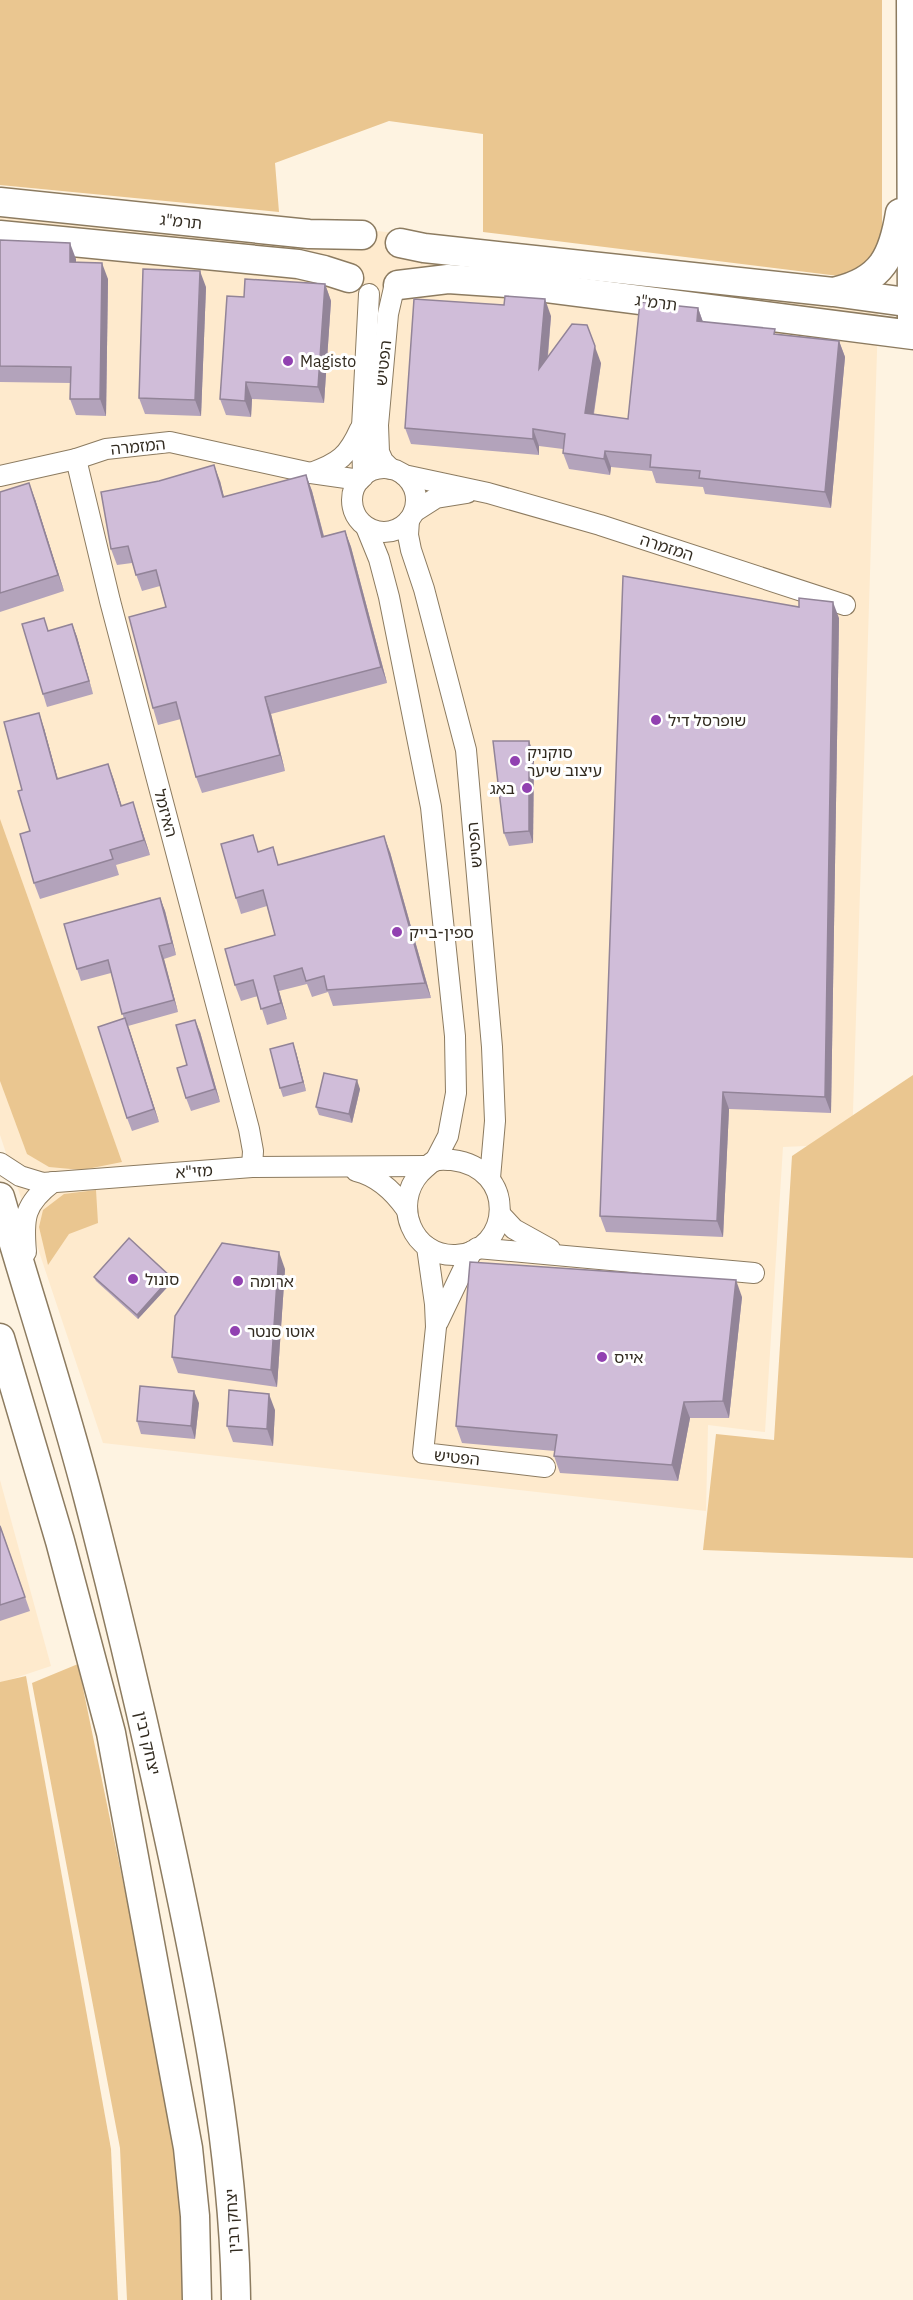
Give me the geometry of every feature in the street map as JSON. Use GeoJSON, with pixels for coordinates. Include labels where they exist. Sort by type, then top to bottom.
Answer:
{"type":"FeatureCollection","features":[{"type":"Feature","properties":{"kind":"main road"},"geometry":{"type":"LineString","coordinates":[[911,0],[912,335]]}},
{"type":"Feature","properties":{"kind":"main road"},"geometry":{"type":"LineString","coordinates":[[833,292],[854,287],[869,279],[888,259],[899,217],[911,127]]}},
{"type":"Feature","properties":{"kind":"main road","name":"תרמ\"ג"},"geometry":{"type":"LineString","coordinates":[[0,202],[309,234],[362,235]]}},
{"type":"Feature","properties":{"kind":"main road"},"geometry":{"type":"LineString","coordinates":[[378,232],[393,237],[400,243],[407,260],[403,278],[377,286],[345,271],[346,254],[355,240],[362,235],[378,232]]}},
{"type":"Feature","properties":{"kind":"main road","name":"תרמ\"ג"},"geometry":{"type":"LineString","coordinates":[[0,235],[298,264],[377,286],[448,279],[507,283],[912,335]]}},
{"type":"Feature","properties":{"kind":"main road","name":"תרמ\"ג"},"geometry":{"type":"LineString","coordinates":[[400,243],[424,248],[833,292],[912,303]]}},
{"type":"Feature","properties":{"kind":"main road","name":"יצחק רבין"},"geometry":{"type":"LineString","coordinates":[[0,1197],[88,1496],[128,1653],[185,1914],[219,2096],[230,2179],[236,2300]]}},
{"type":"Feature","properties":{"kind":"main road","name":"יצחק רבין"},"geometry":{"type":"LineString","coordinates":[[0,1338],[69,1573],[111,1733],[188,2148],[195,2216],[197,2300]]}},
{"type":"Feature","properties":{"kind":"street","name":"הפטיש"},"geometry":{"type":"LineString","coordinates":[[362,479],[362,427],[377,286]]}},
{"type":"Feature","properties":{"kind":"street","name":"הפטיש"},"geometry":{"type":"LineString","coordinates":[[377,286],[388,314],[378,425],[379,452],[383,461],[398,472]]}},
{"type":"Feature","properties":{"kind":"street"},"geometry":{"type":"LineString","coordinates":[[311,474],[345,456],[362,427]]}},
{"type":"Feature","properties":{"kind":"street","name":"המזמרה"},"geometry":{"type":"LineString","coordinates":[[0,476],[76,459],[106,449],[170,442],[311,474],[362,479]]}},
{"type":"Feature","properties":{"kind":"street","name":"האיזמל"},"geometry":{"type":"LineString","coordinates":[[76,459],[110,601],[249,1129],[253,1151],[252,1167]]}},
{"type":"Feature","properties":{"kind":"street"},"geometry":{"type":"LineString","coordinates":[[366,527],[389,532],[404,526],[412,516],[416,496],[410,481],[398,472],[376,470],[362,479],[356,487],[353,501],[357,516],[366,527],[380,559],[431,807],[454,1036],[456,1093],[448,1136],[431,1164],[412,1185],[407,1197],[406,1209],[413,1231],[427,1247],[457,1255],[474,1250],[560,1254],[754,1273]]}},
{"type":"Feature","properties":{"kind":"street","name":"המזמרה"},"geometry":{"type":"LineString","coordinates":[[398,472],[600,525],[845,605]]}},
{"type":"Feature","properties":{"kind":"street","name":"המזמרה"},"geometry":{"type":"LineString","coordinates":[[412,516],[436,498],[452,494],[488,494]]}},
{"type":"Feature","properties":{"kind":"street","name":"הפטיש"},"geometry":{"type":"LineString","coordinates":[[412,516],[408,536],[411,550],[424,589],[466,750],[492,1047],[495,1121],[490,1178]]}},
{"type":"Feature","properties":{"kind":"street"},"geometry":{"type":"LineString","coordinates":[[431,1164],[466,1162],[479,1168],[490,1178],[498,1195],[500,1214],[496,1227],[488,1239],[474,1250]]}},
{"type":"Feature","properties":{"kind":"street","name":"מזי\"א"},"geometry":{"type":"LineString","coordinates":[[0,1163],[20,1176],[43,1183],[252,1167],[335,1168],[431,1164]]}},
{"type":"Feature","properties":{"kind":"street","name":"מזי\"א"},"geometry":{"type":"LineString","coordinates":[[335,1168],[359,1172],[375,1179],[394,1194],[406,1209]]}},
{"type":"Feature","properties":{"kind":"street"},"geometry":{"type":"LineString","coordinates":[[30,1300],[24,1228],[26,1214],[32,1201],[53,1182]]}},
{"type":"Feature","properties":{"kind":"street"},"geometry":{"type":"LineString","coordinates":[[500,1214],[524,1237],[560,1254]]}},
{"type":"Feature","properties":{"kind":"street","name":"הפטיש"},"geometry":{"type":"LineString","coordinates":[[427,1247],[436,1327],[423,1454],[545,1467]]}},
{"type":"Feature","properties":{"kind":"street","name":"הפטיש"},"geometry":{"type":"LineString","coordinates":[[436,1327],[452,1288],[474,1250]]}},
{"type":"Feature","properties":{"kind":"shaded area"},"geometry":{"type":"Polygon","coordinates":[[[0,0],[882,0],[882,242],[855,278],[483,232],[483,134],[389,121],[275,163],[279,212],[0,185],[0,0]]]}},
{"type":"Feature","properties":{"kind":"shaded area"},"geometry":{"type":"Polygon","coordinates":[[[0,188],[879,288],[852,1144],[783,1147],[765,1432],[708,1425],[706,1511],[103,1443],[0,1135],[0,188]]]}},
{"type":"Feature","properties":{"kind":"shaded area"},"geometry":{"type":"Polygon","coordinates":[[[0,819],[122,1162],[82,1170],[49,1167],[27,1154],[0,1081],[0,819]]]}},
{"type":"Feature","properties":{"kind":"shaded area"},"geometry":{"type":"Polygon","coordinates":[[[913,1075],[913,1558],[703,1550],[716,1434],[774,1440],[792,1156],[913,1075]]]}},
{"type":"Feature","properties":{"kind":"shaded area"},"geometry":{"type":"Polygon","coordinates":[[[96,1190],[98,1223],[69,1234],[48,1265],[39,1227],[43,1210],[64,1194],[96,1190]]]}},
{"type":"Feature","properties":{"kind":"shaded area"},"geometry":{"type":"Polygon","coordinates":[[[0,1480],[51,1666],[0,1683],[0,1480]]]}},
{"type":"Feature","properties":{"kind":"shaded area"},"geometry":{"type":"Polygon","coordinates":[[[78,1664],[175,2134],[185,2214],[184,2300],[127,2300],[120,2148],[32,1683],[78,1664]]]}},
{"type":"Feature","properties":{"kind":"shaded area"},"geometry":{"type":"Polygon","coordinates":[[[26,1676],[111,2149],[118,2300],[0,2300],[0,1682],[26,1676]]]}},
{"type":"Feature","properties":{"kind":"building"},"geometry":{"type":"Polygon","coordinates":[[[0,240],[70,243],[70,262],[102,263],[100,399],[70,399],[71,367],[0,366],[0,240]]]}},
{"type":"Feature","properties":{"kind":"building"},"geometry":{"type":"Polygon","coordinates":[[[143,269],[200,271],[195,400],[139,398],[143,269]]]}},
{"type":"Feature","properties":{"kind":"building"},"geometry":{"type":"Polygon","coordinates":[[[245,279],[325,284],[318,387],[246,382],[245,401],[220,399],[227,296],[244,297],[245,279]]]}},
{"type":"Feature","properties":{"kind":"building"},"geometry":{"type":"Polygon","coordinates":[[[505,296],[545,299],[539,369],[572,324],[587,325],[595,346],[585,413],[628,419],[640,302],[698,308],[697,321],[775,329],[774,334],[839,341],[825,492],[699,478],[700,471],[650,467],[651,455],[605,451],[604,459],[563,453],[565,434],[533,429],[533,439],[405,428],[414,299],[504,305],[505,296]]]}},
{"type":"Feature","properties":{"kind":"building"},"geometry":{"type":"Polygon","coordinates":[[[214,465],[223,497],[306,475],[322,537],[345,531],[381,667],[265,697],[280,755],[196,777],[176,702],[153,708],[129,617],[166,607],[156,570],[136,575],[128,546],[111,549],[101,492],[159,481],[214,465]]]}},
{"type":"Feature","properties":{"kind":"building"},"geometry":{"type":"Polygon","coordinates":[[[29,483],[58,575],[0,593],[0,492],[29,483]]]}},
{"type":"Feature","properties":{"kind":"building"},"geometry":{"type":"Polygon","coordinates":[[[623,576],[799,607],[799,598],[833,602],[825,1097],[723,1092],[717,1221],[600,1216],[623,576]]]}},
{"type":"Feature","properties":{"kind":"building"},"geometry":{"type":"Polygon","coordinates":[[[44,618],[48,631],[72,624],[89,681],[43,694],[22,624],[44,618]]]}},
{"type":"Feature","properties":{"kind":"building"},"geometry":{"type":"Polygon","coordinates":[[[39,713],[57,779],[108,764],[121,806],[133,802],[144,840],[110,850],[113,859],[34,883],[20,834],[30,831],[18,791],[22,790],[4,722],[39,713]]]}},
{"type":"Feature","properties":{"kind":"building"},"geometry":{"type":"Polygon","coordinates":[[[493,741],[529,741],[529,831],[504,833],[493,741]]]}},
{"type":"Feature","properties":{"kind":"building"},"geometry":{"type":"Polygon","coordinates":[[[253,835],[258,852],[273,847],[278,865],[384,836],[425,983],[327,990],[324,976],[306,981],[302,968],[274,976],[281,1003],[261,1009],[253,980],[235,985],[225,949],[275,935],[263,890],[236,898],[221,844],[253,835]]]}},
{"type":"Feature","properties":{"kind":"building"},"geometry":{"type":"Polygon","coordinates":[[[160,898],[172,943],[159,946],[174,1000],[122,1014],[108,960],[77,969],[64,924],[160,898]]]}},
{"type":"Feature","properties":{"kind":"building"},"geometry":{"type":"Polygon","coordinates":[[[125,1018],[154,1109],[127,1118],[98,1027],[125,1018]]]}},
{"type":"Feature","properties":{"kind":"building"},"geometry":{"type":"Polygon","coordinates":[[[195,1020],[215,1089],[186,1098],[177,1068],[187,1065],[176,1025],[195,1020]]]}},
{"type":"Feature","properties":{"kind":"building"},"geometry":{"type":"Polygon","coordinates":[[[293,1043],[303,1082],[280,1088],[270,1049],[293,1043]]]}},
{"type":"Feature","properties":{"kind":"building"},"geometry":{"type":"Polygon","coordinates":[[[324,1073],[357,1080],[349,1114],[316,1107],[324,1073]]]}},
{"type":"Feature","properties":{"kind":"building"},"geometry":{"type":"Polygon","coordinates":[[[129,1238],[171,1277],[137,1315],[94,1277],[129,1238]]]}},
{"type":"Feature","properties":{"kind":"building"},"geometry":{"type":"Polygon","coordinates":[[[222,1243],[279,1252],[271,1370],[172,1357],[175,1316],[222,1243]]]}},
{"type":"Feature","properties":{"kind":"building","name":"אייס"},"geometry":{"type":"Polygon","coordinates":[[[470,1262],[736,1280],[723,1401],[684,1402],[672,1465],[554,1456],[557,1435],[456,1426],[470,1262]]]}},
{"type":"Feature","properties":{"kind":"building"},"geometry":{"type":"Polygon","coordinates":[[[140,1386],[194,1391],[191,1426],[137,1421],[140,1386]]]}},
{"type":"Feature","properties":{"kind":"building"},"geometry":{"type":"Polygon","coordinates":[[[229,1390],[269,1394],[267,1429],[227,1426],[229,1390]]]}},
{"type":"Feature","properties":{"kind":"building"},"geometry":{"type":"Polygon","coordinates":[[[0,1526],[25,1597],[0,1605],[0,1526]]]}},
{"type":"Feature","properties":{"kind":"place","name":"Magisto"},"geometry":{"type":"Point","coordinates":[288,361]}},
{"type":"Feature","properties":{"kind":"place","name":"שופרסל דיל"},"geometry":{"type":"Point","coordinates":[656,720]}},
{"type":"Feature","properties":{"kind":"place","name":"סוקניק עיצוב שיער"},"geometry":{"type":"Point","coordinates":[515,761]}},
{"type":"Feature","properties":{"kind":"place","name":"באג"},"geometry":{"type":"Point","coordinates":[527,788]}},
{"type":"Feature","properties":{"kind":"place","name":"ספין-בייק"},"geometry":{"type":"Point","coordinates":[397,932]}},
{"type":"Feature","properties":{"kind":"place","name":"סונול"},"geometry":{"type":"Point","coordinates":[133,1279]}},
{"type":"Feature","properties":{"kind":"place","name":"ארומה"},"geometry":{"type":"Point","coordinates":[238,1281]}},
{"type":"Feature","properties":{"kind":"place","name":"אוטו סנטר"},"geometry":{"type":"Point","coordinates":[235,1331]}},
{"type":"Feature","properties":{"kind":"place","name":"אייס"},"geometry":{"type":"Point","coordinates":[602,1357]}}]}
